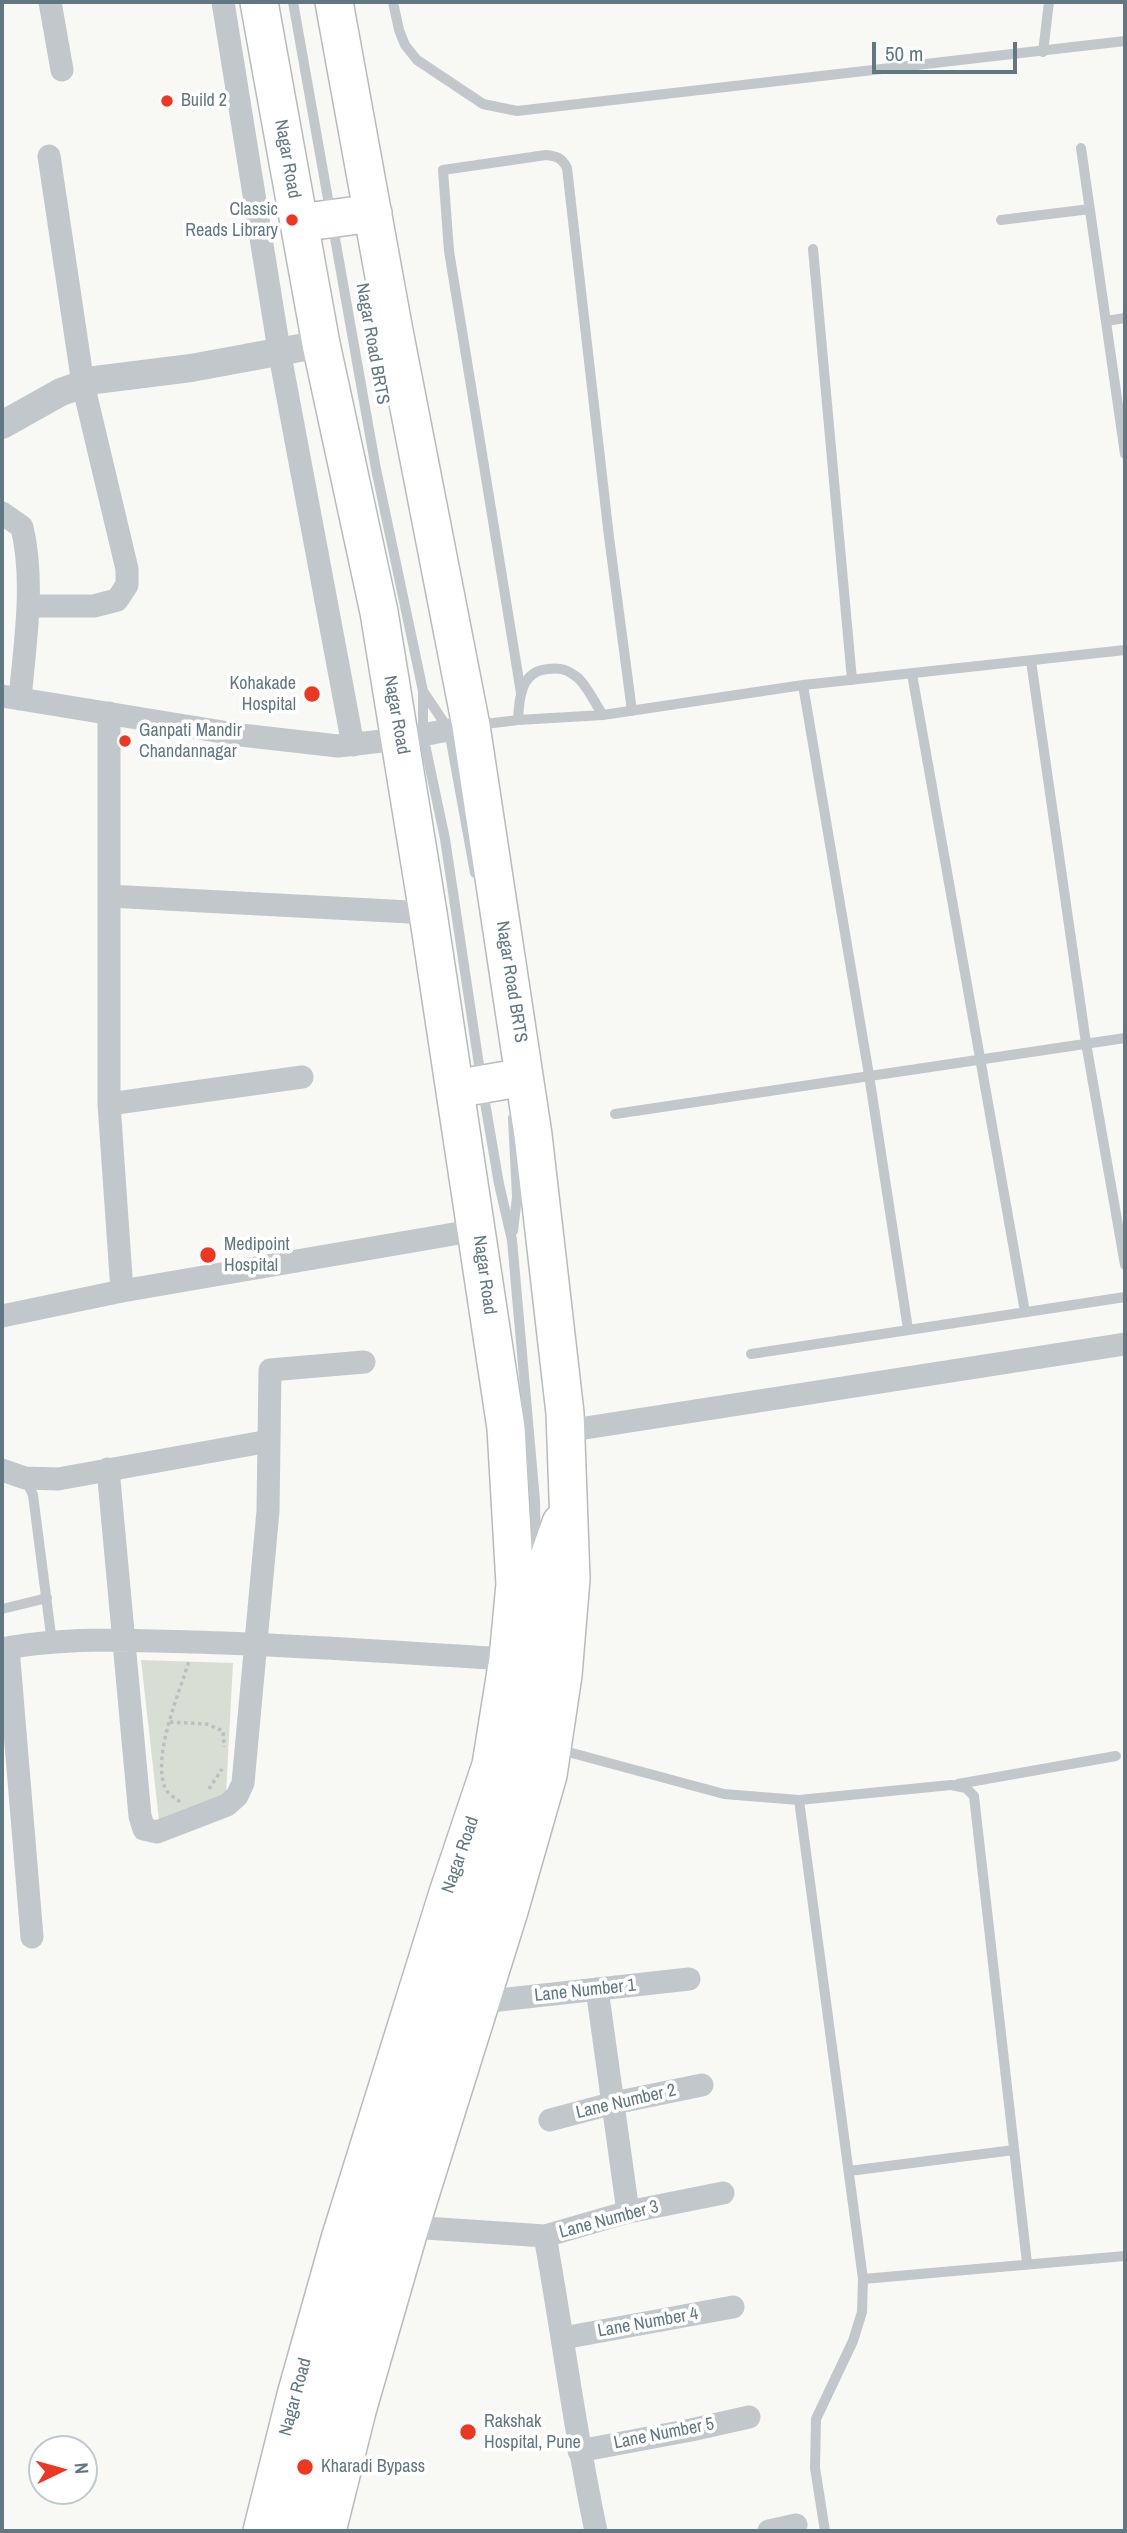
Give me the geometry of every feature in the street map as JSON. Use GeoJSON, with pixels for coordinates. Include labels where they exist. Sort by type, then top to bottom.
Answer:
{"type":"FeatureCollection","features":[{"type":"Feature","properties":{"kind":"highway","name":"Nagar Road"},"geometry":{"type":"LineString","coordinates":[[259,2],[316,221],[321,344],[379,612],[412,737],[428,913],[500,1085],[536,1163],[566,1431],[571,1579],[563,1675],[548,1775],[481,2002],[410,2227],[327,2531]]}},
{"type":"Feature","properties":{"kind":"highway","name":"Nagar Road"},"geometry":{"type":"LineString","coordinates":[[262,2531],[296,2395],[340,2239],[448,1893],[491,1765],[508,1659],[515,1584],[506,1429],[477,1230],[500,1085],[460,728],[373,213],[334,2]]}},
{"type":"Feature","properties":{"kind":"highway"},"geometry":{"type":"LineString","coordinates":[[316,221],[373,213]]}},
{"type":"Feature","properties":{"kind":"highway"},"geometry":{"type":"LineString","coordinates":[[295,2531],[309,2460],[341,2347],[505,1819],[528,1708],[536,1604],[551,1551],[568,1507]]}},
{"type":"Feature","properties":{"kind":"street"},"geometry":{"type":"LineString","coordinates":[[50,2],[62,70]]}},
{"type":"Feature","properties":{"kind":"street"},"geometry":{"type":"LineString","coordinates":[[223,2],[279,351],[353,745]]}},
{"type":"Feature","properties":{"kind":"street"},"geometry":{"type":"LineString","coordinates":[[28,606],[94,606],[117,600],[127,585],[127,569],[83,384],[49,156]]}},
{"type":"Feature","properties":{"kind":"street"},"geometry":{"type":"LineString","coordinates":[[2,425],[61,392],[95,380],[191,368],[321,344]]}},
{"type":"Feature","properties":{"kind":"street"},"geometry":{"type":"LineString","coordinates":[[2,513],[22,527],[29,554],[28,606],[11,698],[303,743],[338,746],[460,728]]}},
{"type":"Feature","properties":{"kind":"street"},"geometry":{"type":"LineString","coordinates":[[109,713],[109,1104],[122,1291]]}},
{"type":"Feature","properties":{"kind":"street"},"geometry":{"type":"LineString","coordinates":[[109,896],[428,913]]}},
{"type":"Feature","properties":{"kind":"street"},"geometry":{"type":"LineString","coordinates":[[109,1104],[302,1077]]}},
{"type":"Feature","properties":{"kind":"street"},"geometry":{"type":"LineString","coordinates":[[2,1316],[122,1291],[477,1230]]}},
{"type":"Feature","properties":{"kind":"street"},"geometry":{"type":"LineString","coordinates":[[566,1431],[1125,1344]]}},
{"type":"Feature","properties":{"kind":"street"},"geometry":{"type":"LineString","coordinates":[[108,1468],[140,1816],[144,1829],[156,1832],[227,1805],[237,1796],[243,1783],[268,1511],[270,1370],[364,1362]]}},
{"type":"Feature","properties":{"kind":"street"},"geometry":{"type":"LineString","coordinates":[[2,1470],[25,1478],[58,1479],[269,1441]]}},
{"type":"Feature","properties":{"kind":"street"},"geometry":{"type":"LineString","coordinates":[[33,1937],[5,1649],[124,1640],[256,1644],[508,1659]]}},
{"type":"Feature","properties":{"kind":"street","name":"Lane Number 1"},"geometry":{"type":"LineString","coordinates":[[481,2002],[690,1979]]}},
{"type":"Feature","properties":{"kind":"street"},"geometry":{"type":"LineString","coordinates":[[597,1989],[628,2212]]}},
{"type":"Feature","properties":{"kind":"street","name":"Lane Number 2"},"geometry":{"type":"LineString","coordinates":[[550,2120],[614,2103],[702,2085]]}},
{"type":"Feature","properties":{"kind":"street","name":"Lane Number 3"},"geometry":{"type":"LineString","coordinates":[[410,2227],[545,2236],[628,2212],[723,2193]]}},
{"type":"Feature","properties":{"kind":"street"},"geometry":{"type":"LineString","coordinates":[[545,2236],[579,2451],[596,2531]]}},
{"type":"Feature","properties":{"kind":"street","name":"Lane Number 4"},"geometry":{"type":"LineString","coordinates":[[563,2339],[733,2307]]}},
{"type":"Feature","properties":{"kind":"street","name":"Lane Number 5"},"geometry":{"type":"LineString","coordinates":[[579,2451],[749,2417]]}},
{"type":"Feature","properties":{"kind":"street"},"geometry":{"type":"LineString","coordinates":[[769,2531],[796,2525]]}},
{"type":"Feature","properties":{"kind":"lane","name":"Nagar Road BRTS"},"geometry":{"type":"LineString","coordinates":[[293,2],[316,221],[376,469],[423,691]]}},
{"type":"Feature","properties":{"kind":"lane"},"geometry":{"type":"LineString","coordinates":[[393,2],[399,30],[405,45],[416,60],[483,104],[517,111],[1125,41]]}},
{"type":"Feature","properties":{"kind":"lane"},"geometry":{"type":"LineString","coordinates":[[1043,52],[1049,2]]}},
{"type":"Feature","properties":{"kind":"lane"},"geometry":{"type":"LineString","coordinates":[[1081,148],[1125,454]]}},
{"type":"Feature","properties":{"kind":"lane"},"geometry":{"type":"LineString","coordinates":[[521,693],[449,251],[443,170],[546,155],[557,156],[564,161],[567,168],[609,537],[632,711]]}},
{"type":"Feature","properties":{"kind":"lane"},"geometry":{"type":"LineString","coordinates":[[1001,220],[1090,209]]}},
{"type":"Feature","properties":{"kind":"lane"},"geometry":{"type":"LineString","coordinates":[[813,249],[852,680]]}},
{"type":"Feature","properties":{"kind":"lane"},"geometry":{"type":"LineString","coordinates":[[1106,321],[1125,318]]}},
{"type":"Feature","properties":{"kind":"lane"},"geometry":{"type":"LineString","coordinates":[[460,728],[518,720],[603,715],[803,685],[1125,650]]}},
{"type":"Feature","properties":{"kind":"lane"},"geometry":{"type":"LineString","coordinates":[[1031,661],[1086,1043],[1125,1265]]}},
{"type":"Feature","properties":{"kind":"lane"},"geometry":{"type":"LineString","coordinates":[[518,720],[521,693],[526,680],[537,669],[562,667],[580,680],[603,715]]}},
{"type":"Feature","properties":{"kind":"lane"},"geometry":{"type":"LineString","coordinates":[[912,674],[1025,1312]]}},
{"type":"Feature","properties":{"kind":"lane"},"geometry":{"type":"LineString","coordinates":[[803,685],[869,1075],[908,1329]]}},
{"type":"Feature","properties":{"kind":"lane"},"geometry":{"type":"LineString","coordinates":[[423,691],[460,728],[478,887]]}},
{"type":"Feature","properties":{"kind":"lane"},"geometry":{"type":"LineString","coordinates":[[423,691],[412,737],[445,839],[500,1085],[517,1196],[512,1240]]}},
{"type":"Feature","properties":{"kind":"lane"},"geometry":{"type":"LineString","coordinates":[[615,1114],[1125,1038]]}},
{"type":"Feature","properties":{"kind":"lane"},"geometry":{"type":"LineString","coordinates":[[500,1085],[499,1184],[512,1240],[535,1501],[536,1604]]}},
{"type":"Feature","properties":{"kind":"lane"},"geometry":{"type":"LineString","coordinates":[[751,1354],[1125,1297]]}},
{"type":"Feature","properties":{"kind":"lane"},"geometry":{"type":"LineString","coordinates":[[25,1478],[33,1494],[52,1644]]}},
{"type":"Feature","properties":{"kind":"lane"},"geometry":{"type":"LineString","coordinates":[[2,1609],[47,1598]]}},
{"type":"Feature","properties":{"kind":"lane"},"geometry":{"type":"LineString","coordinates":[[552,1747],[724,1794],[799,1800],[951,1785],[1116,1756]]}},
{"type":"Feature","properties":{"kind":"lane"},"geometry":{"type":"LineString","coordinates":[[951,1785],[966,1788],[974,1796],[1027,2263]]}},
{"type":"Feature","properties":{"kind":"lane"},"geometry":{"type":"LineString","coordinates":[[799,1800],[863,2279],[862,2312],[853,2341],[816,2419],[815,2468],[825,2531]]}},
{"type":"Feature","properties":{"kind":"lane"},"geometry":{"type":"LineString","coordinates":[[849,2171],[1014,2150]]}},
{"type":"Feature","properties":{"kind":"lane"},"geometry":{"type":"LineString","coordinates":[[863,2279],[1125,2256]]}},
{"type":"Feature","properties":{"kind":"path"},"geometry":{"type":"LineString","coordinates":[[188,1799],[180,1802],[166,1791],[162,1774],[164,1740],[194,1642]]}},
{"type":"Feature","properties":{"kind":"path"},"geometry":{"type":"LineString","coordinates":[[170,1722],[206,1724],[223,1731],[225,1755]]}},
{"type":"Feature","properties":{"kind":"path"},"geometry":{"type":"LineString","coordinates":[[203,1792],[210,1788],[223,1764]]}},
{"type":"Feature","properties":{"kind":"shaded area"},"geometry":{"type":"Polygon","coordinates":[[[141,1660],[233,1663],[226,1794],[159,1820],[141,1660]]]}},
{"type":"Feature","properties":{"kind":"place","name":"Build 2"},"geometry":{"type":"Point","coordinates":[167,101]}},
{"type":"Feature","properties":{"kind":"place","name":"Classic Reads Library"},"geometry":{"type":"Point","coordinates":[292,220]}},
{"type":"Feature","properties":{"kind":"place","name":"Kohakade Hospital"},"geometry":{"type":"Point","coordinates":[312,694]}},
{"type":"Feature","properties":{"kind":"place","name":"Ganpati Mandir Chandannagar"},"geometry":{"type":"Point","coordinates":[125,741]}},
{"type":"Feature","properties":{"kind":"place","name":"Medipoint Hospital"},"geometry":{"type":"Point","coordinates":[208,1255]}},
{"type":"Feature","properties":{"kind":"place","name":"Rakshak Hospital, Pune"},"geometry":{"type":"Point","coordinates":[468,2432]}},
{"type":"Feature","properties":{"kind":"place","name":"Kharadi Bypass"},"geometry":{"type":"Point","coordinates":[305,2467]}}]}
